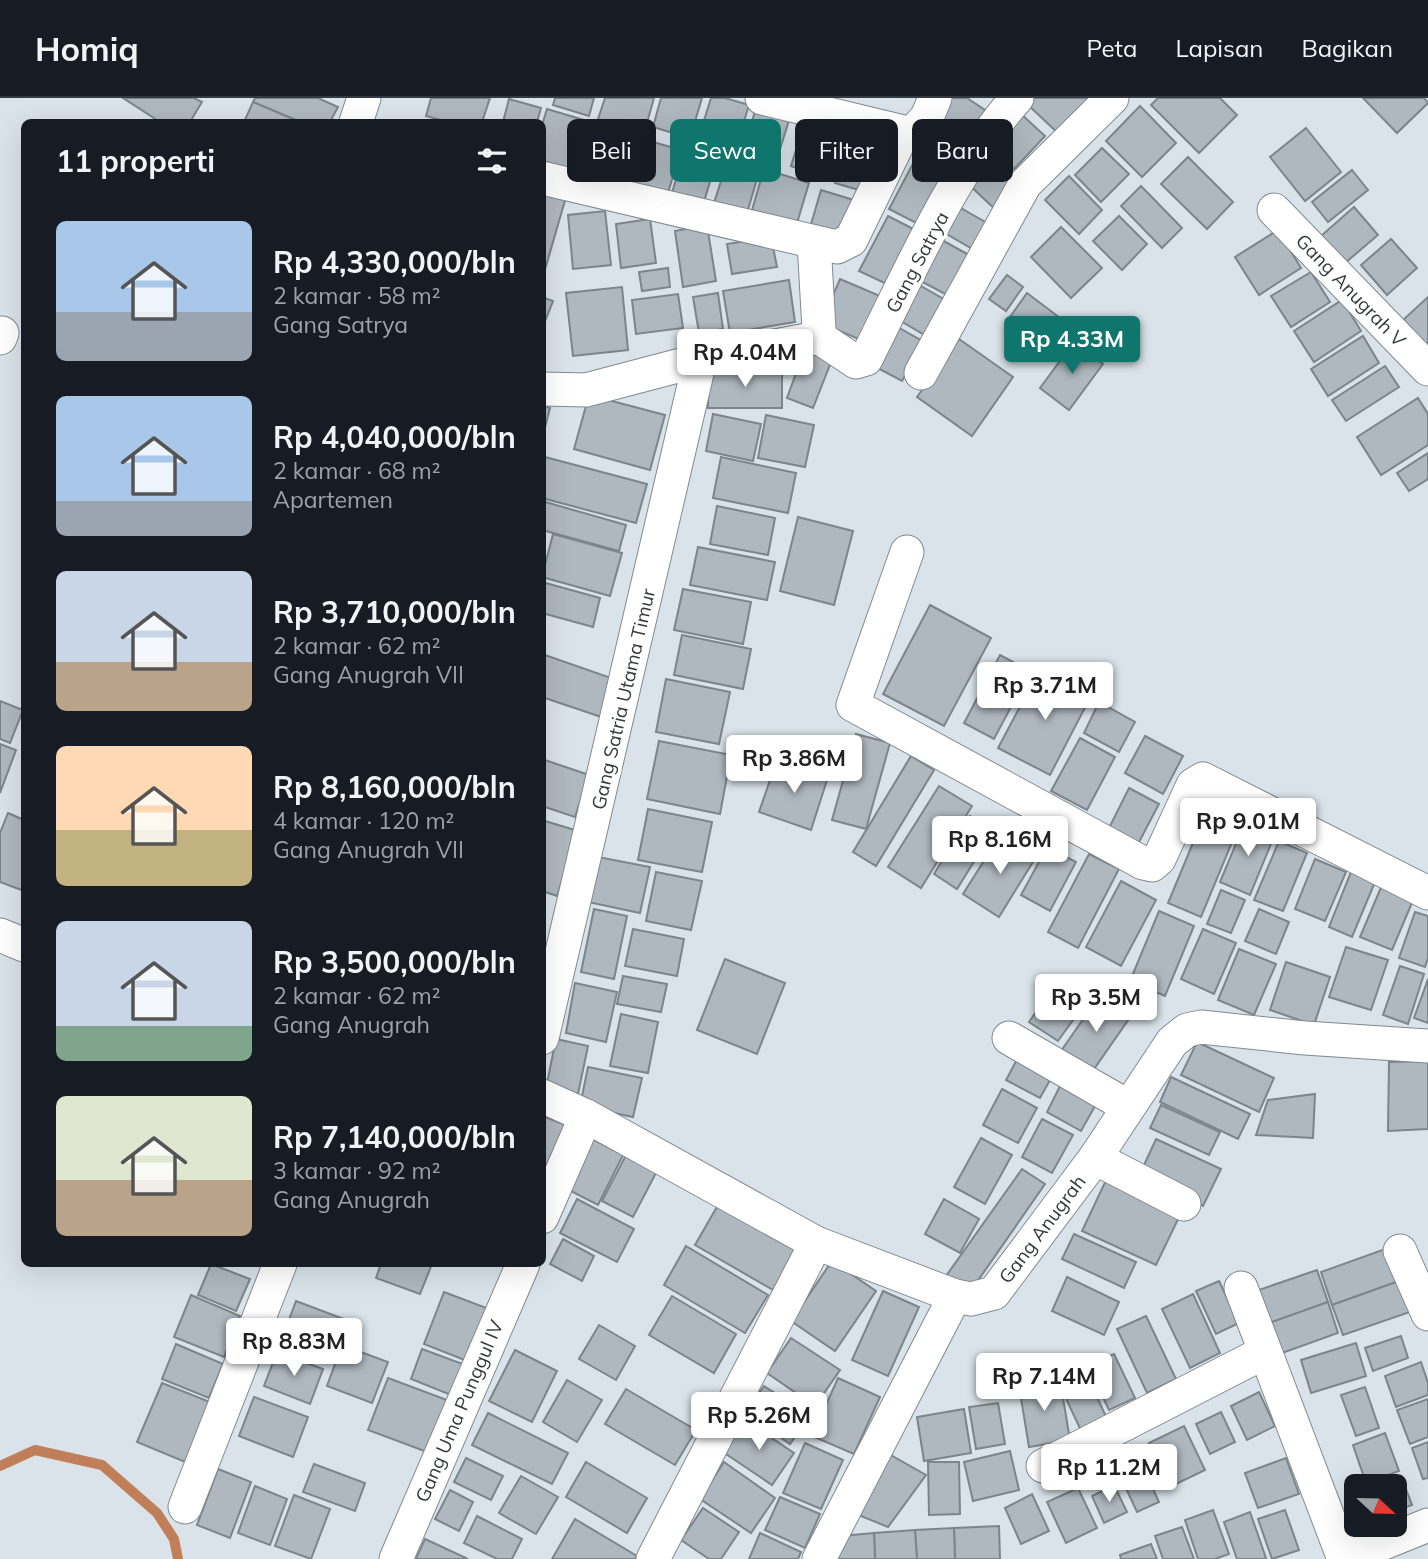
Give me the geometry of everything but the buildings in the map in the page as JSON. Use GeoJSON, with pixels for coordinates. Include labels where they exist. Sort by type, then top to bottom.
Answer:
{"type":"FeatureCollection","features":[{"type":"Feature","properties":{"kind":"street"},"geometry":{"type":"LineString","coordinates":[[762,98],[903,134],[912,134],[919,128],[935,98]]}},
{"type":"Feature","properties":{"kind":"street","name":"Gang Satrya"},"geometry":{"type":"LineString","coordinates":[[817,336],[856,362],[862,363],[866,359],[922,248],[988,132],[1017,98]]}},
{"type":"Feature","properties":{"kind":"street"},"geometry":{"type":"LineString","coordinates":[[921,373],[1025,184],[1112,98]]}},
{"type":"Feature","properties":{"kind":"street"},"geometry":{"type":"LineString","coordinates":[[546,179],[837,247],[851,240],[903,134]]}},
{"type":"Feature","properties":{"kind":"street","name":"Gang Anugrah V"},"geometry":{"type":"LineString","coordinates":[[1274,210],[1428,369]]}},
{"type":"Feature","properties":{"kind":"street"},"geometry":{"type":"LineString","coordinates":[[546,389],[586,390],[700,360],[817,336],[820,329],[814,243]]}},
{"type":"Feature","properties":{"kind":"street","name":"Gang Satria Utama Timur"},"geometry":{"type":"LineString","coordinates":[[546,1021],[700,360]]}},
{"type":"Feature","properties":{"kind":"street"},"geometry":{"type":"LineString","coordinates":[[907,552],[853,705],[1143,863],[1152,865],[1159,859],[1192,785],[1203,779],[1428,893]]}},
{"type":"Feature","properties":{"kind":"street"},"geometry":{"type":"LineString","coordinates":[[0,935],[21,943]]}},
{"type":"Feature","properties":{"kind":"street","name":"Gang Anugrah"},"geometry":{"type":"LineString","coordinates":[[546,1098],[586,1116],[816,1243],[971,1300],[993,1293],[1095,1158],[1172,1042],[1187,1030],[1202,1027],[1306,1038],[1428,1046]]}},
{"type":"Feature","properties":{"kind":"street"},"geometry":{"type":"LineString","coordinates":[[1009,1038],[1127,1106]]}},
{"type":"Feature","properties":{"kind":"street"},"geometry":{"type":"LineString","coordinates":[[546,1208],[586,1116]]}},
{"type":"Feature","properties":{"kind":"street"},"geometry":{"type":"LineString","coordinates":[[1095,1158],[1184,1204]]}},
{"type":"Feature","properties":{"kind":"street"},"geometry":{"type":"LineString","coordinates":[[653,1559],[816,1243]]}},
{"type":"Feature","properties":{"kind":"street"},"geometry":{"type":"LineString","coordinates":[[1400,1251],[1428,1314]]}},
{"type":"Feature","properties":{"kind":"street"},"geometry":{"type":"LineString","coordinates":[[185,1507],[279,1267]]}},
{"type":"Feature","properties":{"kind":"street","name":"Gang Uma Punggul IV"},"geometry":{"type":"LineString","coordinates":[[396,1559],[522,1267]]}},
{"type":"Feature","properties":{"kind":"street"},"geometry":{"type":"LineString","coordinates":[[1241,1288],[1344,1559],[1428,1525]]}},
{"type":"Feature","properties":{"kind":"street"},"geometry":{"type":"LineString","coordinates":[[819,1559],[955,1296]]}},
{"type":"Feature","properties":{"kind":"street"},"geometry":{"type":"LineString","coordinates":[[1043,1466],[1265,1352]]}},
{"type":"Feature","properties":{"kind":"waterway"},"geometry":{"type":"LineString","coordinates":[[0,1466],[35,1450],[102,1465],[157,1513],[174,1539],[178,1559]]}}]}
